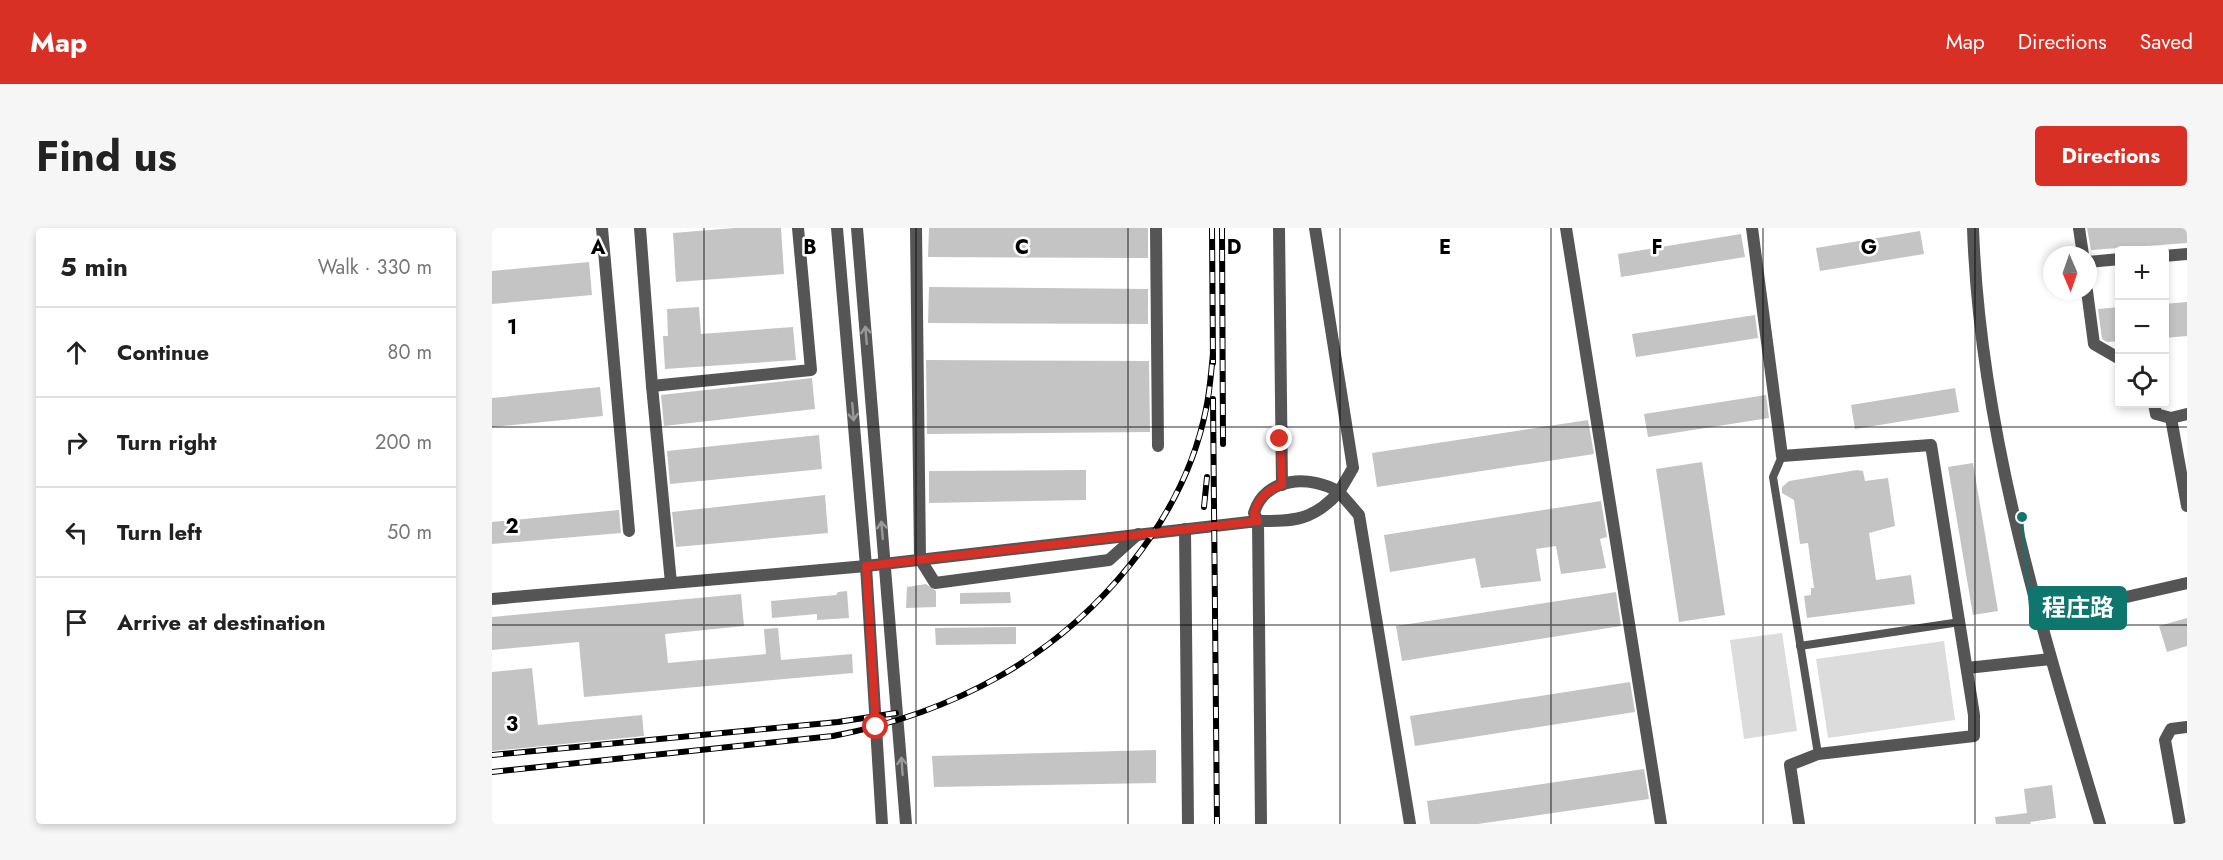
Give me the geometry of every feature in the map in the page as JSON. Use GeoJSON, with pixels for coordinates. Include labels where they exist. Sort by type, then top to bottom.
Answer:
{"type":"FeatureCollection","features":[{"type":"Feature","properties":{"kind":"street"},"geometry":{"type":"LineString","coordinates":[[602,228],[629,531]]}},
{"type":"Feature","properties":{"kind":"street"},"geometry":{"type":"LineString","coordinates":[[640,228],[671,583]]}},
{"type":"Feature","properties":{"kind":"street"},"geometry":{"type":"LineString","coordinates":[[652,386],[811,370],[798,228]]}},
{"type":"Feature","properties":{"kind":"street"},"geometry":{"type":"LineString","coordinates":[[837,228],[866,566],[882,824]]}},
{"type":"Feature","properties":{"kind":"street"},"geometry":{"type":"LineString","coordinates":[[857,228],[906,824]]}},
{"type":"Feature","properties":{"kind":"street"},"geometry":{"type":"LineString","coordinates":[[916,228],[920,559],[935,583],[1109,560],[1138,534]]}},
{"type":"Feature","properties":{"kind":"street"},"geometry":{"type":"LineString","coordinates":[[1156,228],[1158,446]]}},
{"type":"Feature","properties":{"kind":"street"},"geometry":{"type":"LineString","coordinates":[[1279,228],[1282,485]]}},
{"type":"Feature","properties":{"kind":"street"},"geometry":{"type":"LineString","coordinates":[[492,598],[866,566],[1258,521],[1292,521],[1309,516],[1326,507],[1339,492],[1353,468],[1315,228]]}},
{"type":"Feature","properties":{"kind":"street"},"geometry":{"type":"LineString","coordinates":[[1566,228],[1661,824]]}},
{"type":"Feature","properties":{"kind":"street"},"geometry":{"type":"LineString","coordinates":[[1752,228],[1782,456],[1931,445],[1974,715],[1974,736],[1818,754],[1790,765],[1799,824]]}},
{"type":"Feature","properties":{"kind":"street"},"geometry":{"type":"LineString","coordinates":[[1973,228],[1984,366],[2014,521],[2039,617],[2100,824]]}},
{"type":"Feature","properties":{"kind":"street"},"geometry":{"type":"LineString","coordinates":[[2079,228],[2082,246]]}},
{"type":"Feature","properties":{"kind":"street"},"geometry":{"type":"LineString","coordinates":[[2169,256],[2187,254]]}},
{"type":"Feature","properties":{"kind":"street"},"geometry":{"type":"LineString","coordinates":[[2097,261],[2115,259]]}},
{"type":"Feature","properties":{"kind":"street"},"geometry":{"type":"LineString","coordinates":[[2088,300],[2094,344],[2115,356]]}},
{"type":"Feature","properties":{"kind":"street"},"geometry":{"type":"LineString","coordinates":[[2155,408],[2156,414],[2171,418],[2187,414]]}},
{"type":"Feature","properties":{"kind":"street"},"geometry":{"type":"LineString","coordinates":[[2171,418],[2187,506]]}},
{"type":"Feature","properties":{"kind":"street"},"geometry":{"type":"LineString","coordinates":[[1261,824],[1258,521],[1254,513],[1257,502],[1272,488],[1297,480],[1325,484],[1339,492],[1359,515],[1410,824]]}},
{"type":"Feature","properties":{"kind":"street"},"geometry":{"type":"LineString","coordinates":[[1185,529],[1188,824]]}},
{"type":"Feature","properties":{"kind":"street"},"geometry":{"type":"LineString","coordinates":[[2039,617],[2187,583]]}},
{"type":"Feature","properties":{"kind":"street"},"geometry":{"type":"LineString","coordinates":[[1967,668],[2051,659]]}},
{"type":"Feature","properties":{"kind":"street"},"geometry":{"type":"LineString","coordinates":[[2180,824],[2164,740],[2171,729],[2187,727]]}},
{"type":"Feature","properties":{"kind":"lane"},"geometry":{"type":"LineString","coordinates":[[1782,456],[1773,477],[1818,754]]}},
{"type":"Feature","properties":{"kind":"lane"},"geometry":{"type":"LineString","coordinates":[[1800,646],[1960,622]]}},
{"type":"Feature","properties":{"kind":"shaded area"},"geometry":{"type":"Polygon","coordinates":[[[1782,633],[1797,731],[1744,739],[1730,640],[1782,633]]]}},
{"type":"Feature","properties":{"kind":"shaded area"},"geometry":{"type":"Polygon","coordinates":[[[1944,641],[1955,720],[1828,738],[1816,659],[1944,641]]]}},
{"type":"Feature","properties":{"kind":"building"},"geometry":{"type":"Polygon","coordinates":[[[735,228],[781,228],[784,274],[676,282],[673,233],[735,228]]]}},
{"type":"Feature","properties":{"kind":"building"},"geometry":{"type":"Polygon","coordinates":[[[929,228],[1148,228],[1148,258],[928,257],[929,228]]]}},
{"type":"Feature","properties":{"kind":"building"},"geometry":{"type":"Polygon","coordinates":[[[2087,228],[2187,228],[2187,243],[2115,246],[2115,248],[2097,250],[2097,246],[2090,246],[2087,228]]]}},
{"type":"Feature","properties":{"kind":"building"},"geometry":{"type":"Polygon","coordinates":[[[1920,231],[1924,254],[1820,271],[1816,248],[1920,231]]]}},
{"type":"Feature","properties":{"kind":"building"},"geometry":{"type":"Polygon","coordinates":[[[1741,234],[1745,257],[1621,277],[1618,254],[1741,234]]]}},
{"type":"Feature","properties":{"kind":"building"},"geometry":{"type":"Polygon","coordinates":[[[589,262],[592,295],[492,304],[492,271],[589,262]]]}},
{"type":"Feature","properties":{"kind":"building"},"geometry":{"type":"Polygon","coordinates":[[[929,287],[1148,289],[1148,324],[928,323],[929,287]]]}},
{"type":"Feature","properties":{"kind":"building"},"geometry":{"type":"Polygon","coordinates":[[[2187,302],[2187,336],[2169,338],[2169,304],[2187,302]]]}},
{"type":"Feature","properties":{"kind":"building"},"geometry":{"type":"Polygon","coordinates":[[[699,307],[701,334],[793,327],[796,360],[665,369],[663,336],[668,336],[667,309],[699,307]]]}},
{"type":"Feature","properties":{"kind":"building"},"geometry":{"type":"Polygon","coordinates":[[[2115,307],[2115,341],[2107,342],[2102,339],[2098,309],[2115,307]]]}},
{"type":"Feature","properties":{"kind":"building"},"geometry":{"type":"Polygon","coordinates":[[[1755,315],[1758,338],[1636,357],[1632,334],[1755,315]]]}},
{"type":"Feature","properties":{"kind":"building"},"geometry":{"type":"Polygon","coordinates":[[[926,360],[1149,361],[1150,432],[927,434],[926,360]]]}},
{"type":"Feature","properties":{"kind":"building"},"geometry":{"type":"Polygon","coordinates":[[[812,378],[815,409],[664,426],[661,395],[812,378]]]}},
{"type":"Feature","properties":{"kind":"building"},"geometry":{"type":"Polygon","coordinates":[[[600,387],[603,416],[492,427],[492,398],[600,387]]]}},
{"type":"Feature","properties":{"kind":"building"},"geometry":{"type":"Polygon","coordinates":[[[1955,388],[1959,412],[1855,429],[1851,405],[1955,388]]]}},
{"type":"Feature","properties":{"kind":"building"},"geometry":{"type":"Polygon","coordinates":[[[1766,395],[1769,418],[1648,437],[1644,414],[1766,395]]]}},
{"type":"Feature","properties":{"kind":"building"},"geometry":{"type":"Polygon","coordinates":[[[1588,420],[1594,454],[1377,487],[1372,453],[1588,420]]]}},
{"type":"Feature","properties":{"kind":"building"},"geometry":{"type":"Polygon","coordinates":[[[819,435],[822,469],[670,484],[667,451],[819,435]]]}},
{"type":"Feature","properties":{"kind":"building"},"geometry":{"type":"Polygon","coordinates":[[[1702,462],[1725,615],[1679,622],[1656,469],[1702,462]]]}},
{"type":"Feature","properties":{"kind":"building"},"geometry":{"type":"Polygon","coordinates":[[[1973,463],[1998,611],[1973,615],[1948,467],[1973,463]]]}},
{"type":"Feature","properties":{"kind":"building"},"geometry":{"type":"Polygon","coordinates":[[[1086,470],[1086,500],[929,503],[929,471],[1086,470]]]}},
{"type":"Feature","properties":{"kind":"building"},"geometry":{"type":"Polygon","coordinates":[[[1863,471],[1865,481],[1888,478],[1895,526],[1869,533],[1876,580],[1911,575],[1915,604],[1807,618],[1804,596],[1811,595],[1811,588],[1814,588],[1808,543],[1800,544],[1794,500],[1782,493],[1782,487],[1789,481],[1863,471]]]}},
{"type":"Feature","properties":{"kind":"building"},"geometry":{"type":"Polygon","coordinates":[[[825,495],[828,533],[676,547],[672,512],[825,495]]]}},
{"type":"Feature","properties":{"kind":"building"},"geometry":{"type":"Polygon","coordinates":[[[1601,501],[1607,537],[1600,539],[1606,568],[1561,574],[1556,546],[1536,549],[1541,581],[1481,588],[1475,558],[1390,572],[1384,535],[1601,501]]]}},
{"type":"Feature","properties":{"kind":"building"},"geometry":{"type":"Polygon","coordinates":[[[619,510],[621,533],[492,544],[492,522],[619,510]]]}},
{"type":"Feature","properties":{"kind":"building"},"geometry":{"type":"Polygon","coordinates":[[[926,584],[936,591],[936,607],[906,608],[907,587],[926,584]]]}},
{"type":"Feature","properties":{"kind":"building"},"geometry":{"type":"Polygon","coordinates":[[[847,591],[849,618],[817,620],[817,614],[772,618],[771,601],[836,595],[838,592],[847,591]]]}},
{"type":"Feature","properties":{"kind":"building"},"geometry":{"type":"Polygon","coordinates":[[[1010,592],[1011,603],[960,604],[960,593],[1010,592]]]}},
{"type":"Feature","properties":{"kind":"building"},"geometry":{"type":"Polygon","coordinates":[[[1616,592],[1621,626],[1402,661],[1396,626],[1616,592]]]}},
{"type":"Feature","properties":{"kind":"building"},"geometry":{"type":"Polygon","coordinates":[[[741,594],[744,626],[665,634],[668,663],[766,654],[764,629],[778,628],[781,660],[852,654],[853,673],[584,697],[579,642],[492,650],[492,617],[741,594]]]}},
{"type":"Feature","properties":{"kind":"building"},"geometry":{"type":"Polygon","coordinates":[[[2187,618],[2187,646],[2167,652],[2159,626],[2187,618]]]}},
{"type":"Feature","properties":{"kind":"building"},"geometry":{"type":"Polygon","coordinates":[[[1016,627],[1016,644],[936,645],[935,628],[1016,627]]]}},
{"type":"Feature","properties":{"kind":"building"},"geometry":{"type":"Polygon","coordinates":[[[532,668],[538,725],[642,715],[644,736],[492,751],[492,672],[532,668]]]}},
{"type":"Feature","properties":{"kind":"building"},"geometry":{"type":"Polygon","coordinates":[[[1630,682],[1635,712],[1415,746],[1410,716],[1630,682]]]}},
{"type":"Feature","properties":{"kind":"building"},"geometry":{"type":"Polygon","coordinates":[[[1156,750],[1156,783],[934,787],[932,756],[1156,750]]]}},
{"type":"Feature","properties":{"kind":"building"},"geometry":{"type":"Polygon","coordinates":[[[1644,769],[1649,799],[1478,824],[1430,824],[1427,801],[1644,769]]]}},
{"type":"Feature","properties":{"kind":"building"},"geometry":{"type":"Polygon","coordinates":[[[2052,785],[2056,818],[2030,822],[2031,824],[1996,824],[1995,817],[2027,813],[2024,789],[2052,785]]]}},
{"type":"Feature","properties":{"kind":"railway"},"geometry":{"type":"LineString","coordinates":[[1212,228],[1213,363]]}},
{"type":"Feature","properties":{"kind":"railway"},"geometry":{"type":"LineString","coordinates":[[1222,228],[1223,444]]}},
{"type":"Feature","properties":{"kind":"railway"},"geometry":{"type":"LineString","coordinates":[[492,772],[833,736],[919,713],[961,696],[1000,676],[1036,653],[1070,627],[1102,597],[1131,564],[1157,528],[1178,490],[1195,450],[1207,402],[1213,354]]}},
{"type":"Feature","properties":{"kind":"railway"},"geometry":{"type":"LineString","coordinates":[[1213,399],[1217,824]]}},
{"type":"Feature","properties":{"kind":"railway"},"geometry":{"type":"LineString","coordinates":[[1204,507],[1207,477]]}},
{"type":"Feature","properties":{"kind":"railway"},"geometry":{"type":"LineString","coordinates":[[492,755],[838,722],[896,713]]}},
{"type":"Feature","properties":{"kind":"place","name":"程庄路"},"geometry":{"type":"Point","coordinates":[2022,517]}},
{"type":"Feature","properties":{"kind":"route"},"geometry":{"type":"LineString","coordinates":[[876,727],[866,566],[1258,521],[1254,513],[1257,502],[1272,488],[1282,485],[1280,439]]}}]}
